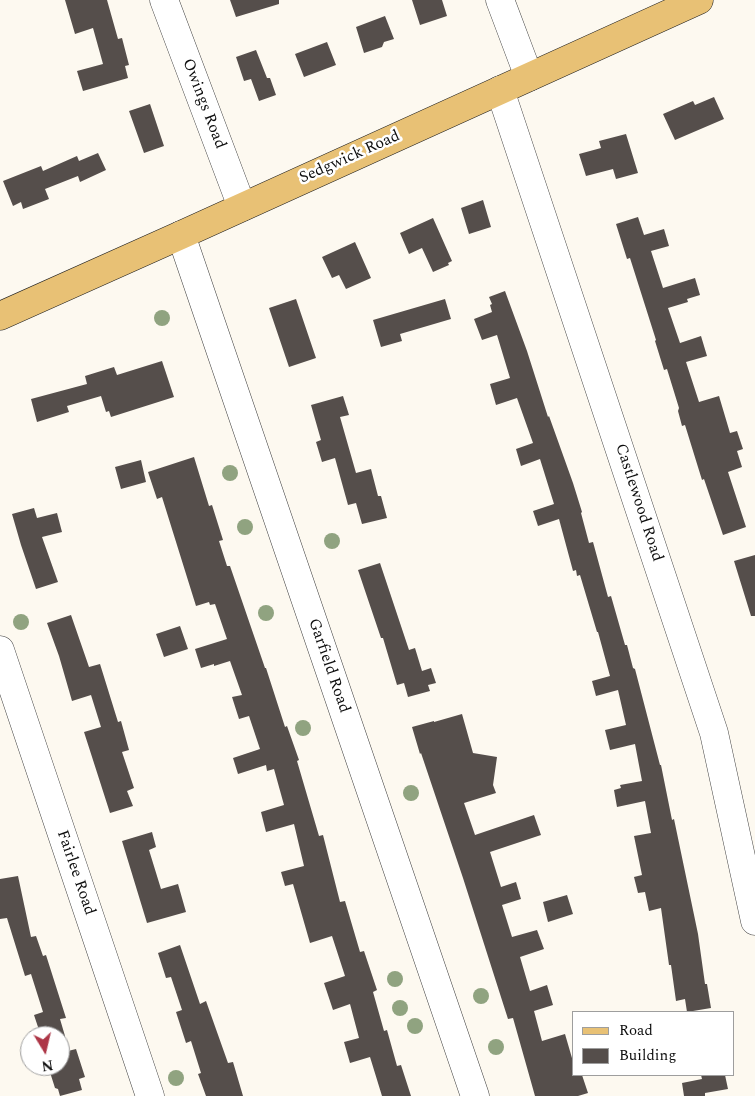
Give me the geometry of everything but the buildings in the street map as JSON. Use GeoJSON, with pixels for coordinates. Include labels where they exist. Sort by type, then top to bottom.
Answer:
{"type":"FeatureCollection","features":[{"type":"Feature","properties":{"kind":"main road","name":"Sedgwick Road"},"geometry":{"type":"LineString","coordinates":[[0,316],[699,0]]}},
{"type":"Feature","properties":{"kind":"street","name":"Owings Road"},"geometry":{"type":"LineString","coordinates":[[164,0],[242,207]]}},
{"type":"Feature","properties":{"kind":"street"},"geometry":{"type":"LineString","coordinates":[[500,0],[529,77]]}},
{"type":"Feature","properties":{"kind":"street","name":"Castlewood Road"},"geometry":{"type":"LineString","coordinates":[[500,90],[714,733],[755,921]]}},
{"type":"Feature","properties":{"kind":"street","name":"Garfield Road"},"geometry":{"type":"LineString","coordinates":[[181,235],[475,1096]]}},
{"type":"Feature","properties":{"kind":"street","name":"Fairlee Road"},"geometry":{"type":"LineString","coordinates":[[0,650],[150,1096]]}}]}
